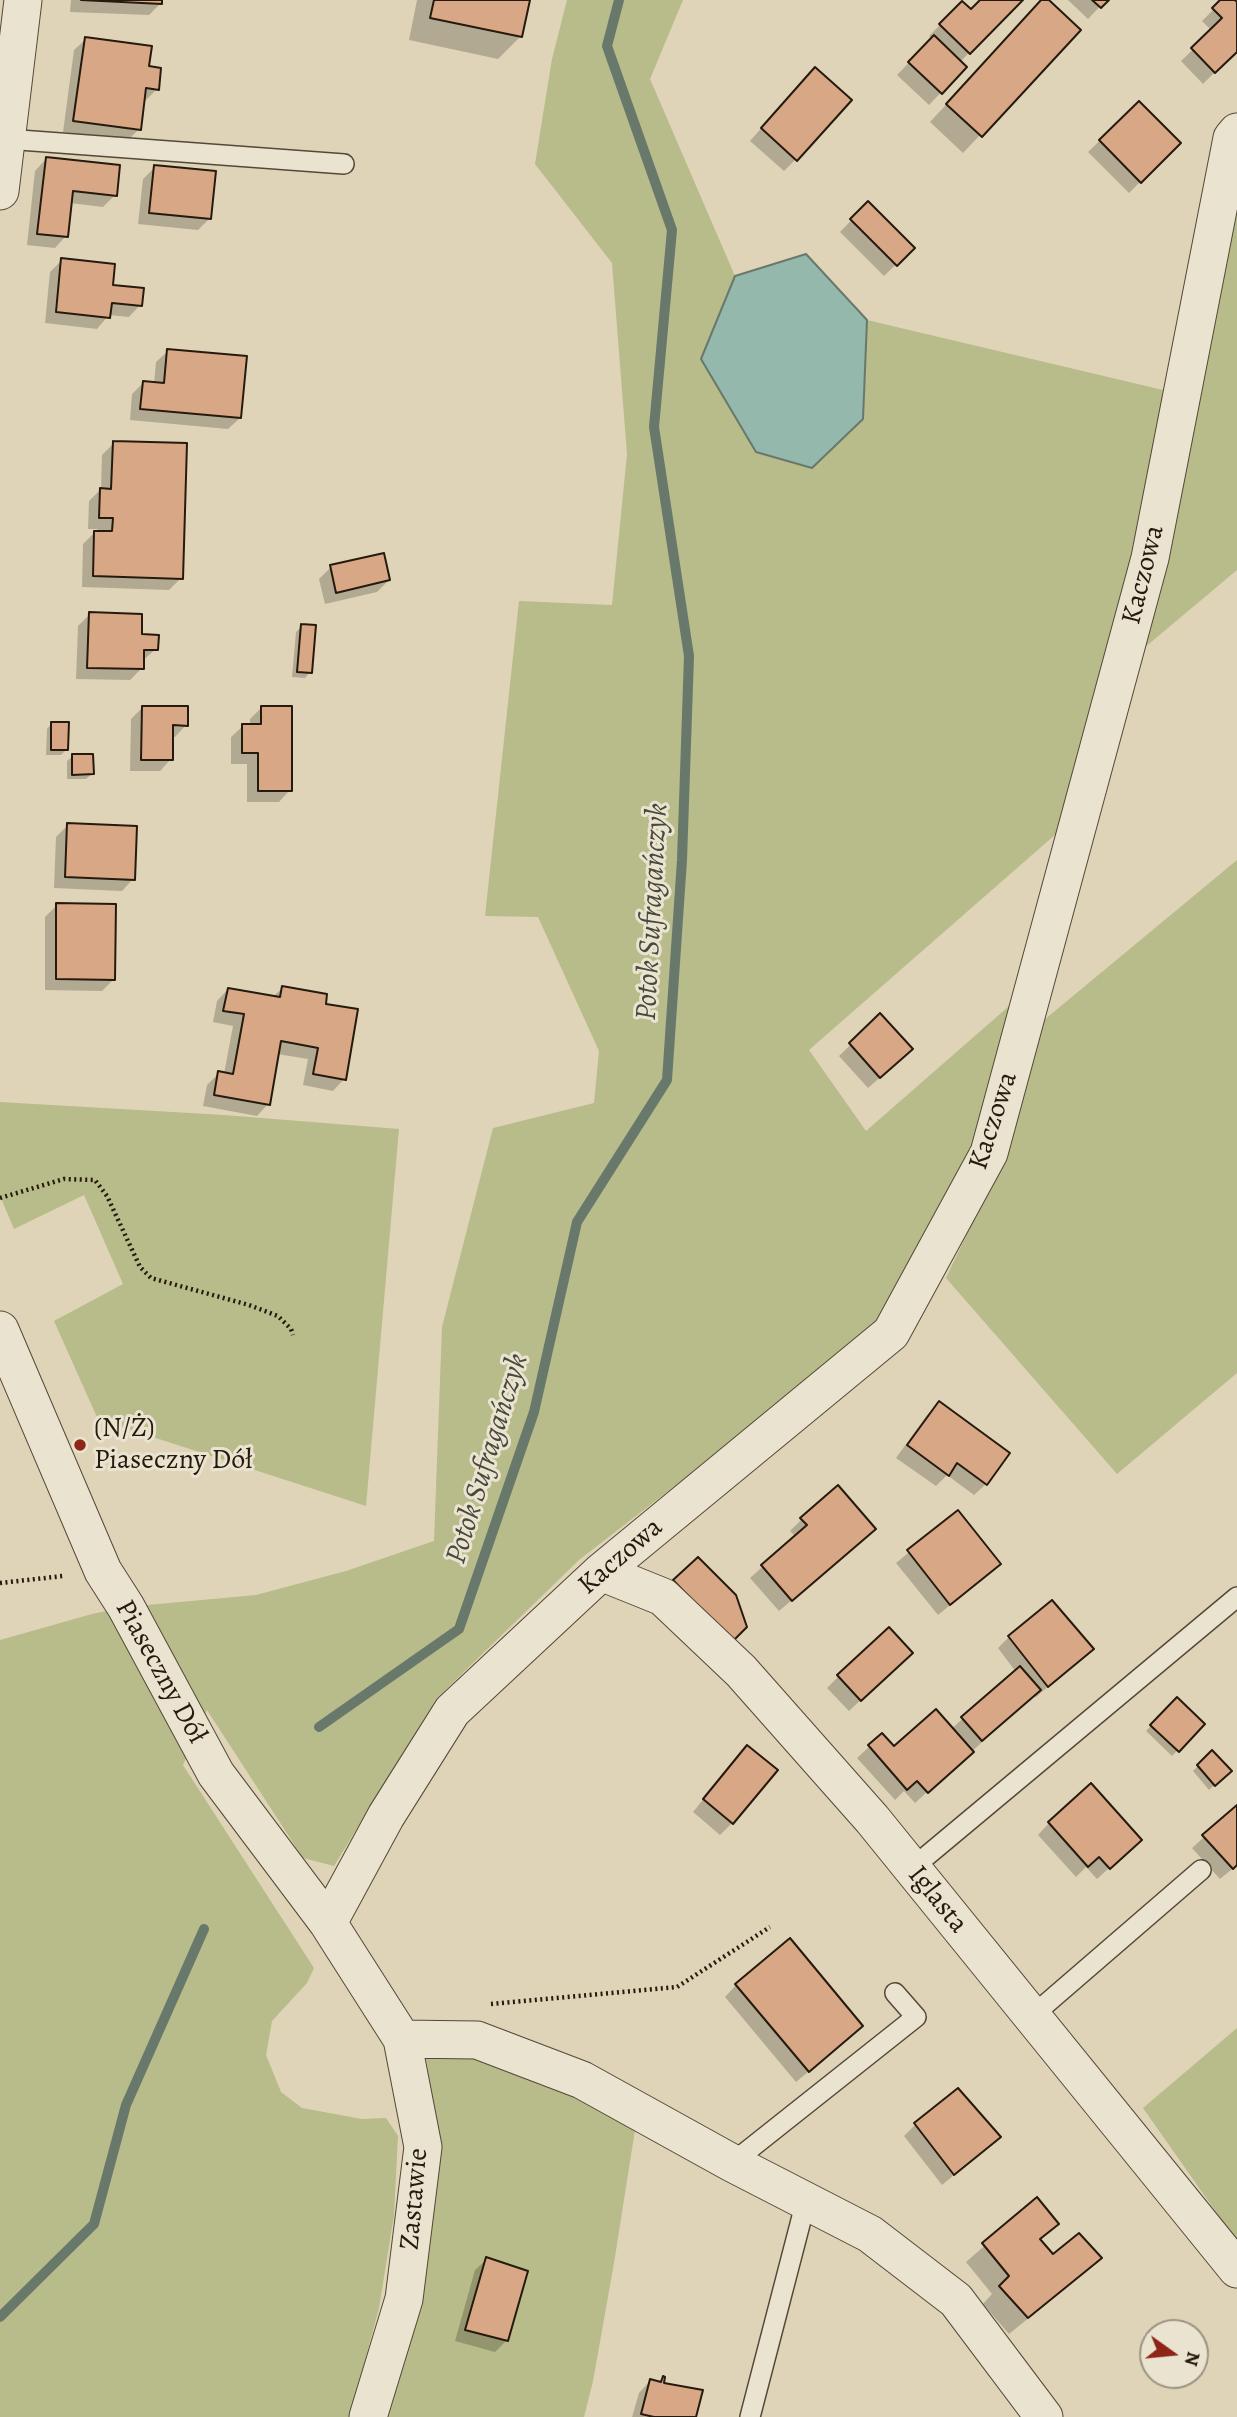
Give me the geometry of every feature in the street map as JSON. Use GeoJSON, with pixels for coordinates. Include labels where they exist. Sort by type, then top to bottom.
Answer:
{"type":"FeatureCollection","features":[{"type":"Feature","properties":{"kind":"street"},"geometry":{"type":"LineString","coordinates":[[0,191],[14,19]]}},
{"type":"Feature","properties":{"kind":"street","name":"Kaczowa"},"geometry":{"type":"LineString","coordinates":[[328,1923],[386,1816],[452,1711],[601,1572],[891,1333],[989,1153],[1150,558],[1232,138],[1237,132]]}},
{"type":"Feature","properties":{"kind":"street","name":"Piaseczny Dół"},"geometry":{"type":"LineString","coordinates":[[0,1330],[103,1571],[126,1607],[216,1774],[328,1923],[368,1987]]}},
{"type":"Feature","properties":{"kind":"street","name":"Iglasta"},"geometry":{"type":"LineString","coordinates":[[601,1572],[663,1597],[741,1671],[872,1819],[1237,2269]]}},
{"type":"Feature","properties":{"kind":"street","name":"Zastawie"},"geometry":{"type":"LineString","coordinates":[[368,1987],[402,2039],[423,2147],[404,2299],[368,2417]]}},
{"type":"Feature","properties":{"kind":"street"},"geometry":{"type":"LineString","coordinates":[[402,2039],[477,2040],[582,2080],[732,2163],[870,2234],[956,2300],[1044,2417]]}},
{"type":"Feature","properties":{"kind":"lane"},"geometry":{"type":"LineString","coordinates":[[6,139],[344,164]]}},
{"type":"Feature","properties":{"kind":"lane"},"geometry":{"type":"LineString","coordinates":[[911,1869],[1237,1597]]}},
{"type":"Feature","properties":{"kind":"lane"},"geometry":{"type":"LineString","coordinates":[[1032,2016],[1200,1870]]}},
{"type":"Feature","properties":{"kind":"lane"},"geometry":{"type":"LineString","coordinates":[[732,2163],[916,2017],[895,1993]]}},
{"type":"Feature","properties":{"kind":"lane"},"geometry":{"type":"LineString","coordinates":[[750,2417],[806,2201]]}},
{"type":"Feature","properties":{"kind":"path"},"geometry":{"type":"LineString","coordinates":[[0,1198],[64,1179],[95,1180],[107,1196],[140,1267],[151,1278],[249,1305],[278,1316],[291,1329],[293,1335]]}},
{"type":"Feature","properties":{"kind":"path"},"geometry":{"type":"LineString","coordinates":[[0,1583],[103,1571]]}},
{"type":"Feature","properties":{"kind":"path"},"geometry":{"type":"LineString","coordinates":[[483,2005],[677,1987],[770,1927]]}},
{"type":"Feature","properties":{"kind":"green space"},"geometry":{"type":"Polygon","coordinates":[[[567,0],[683,0],[650,79],[735,276],[701,359],[863,419],[867,320],[1163,390],[1138,557],[1064,827],[809,1050],[866,1131],[1016,1000],[975,1147],[883,1325],[579,1560],[436,1699],[334,1866],[303,1858],[207,1710],[183,1765],[314,1968],[307,1983],[272,2021],[266,2055],[281,2092],[302,2108],[362,2119],[386,2118],[398,2136],[394,2215],[379,2308],[350,2417],[0,2417],[0,1640],[126,1607],[256,1595],[346,1571],[434,1541],[442,1327],[493,1128],[594,1103],[599,1051],[538,917],[485,916],[519,601],[612,605],[627,454],[612,263],[535,164],[552,59],[567,0]]]}},
{"type":"Feature","properties":{"kind":"green space"},"geometry":{"type":"Polygon","coordinates":[[[1237,175],[1237,570],[1131,659],[1237,175]]]}},
{"type":"Feature","properties":{"kind":"green space"},"geometry":{"type":"Polygon","coordinates":[[[1237,860],[1237,1373],[1117,1474],[946,1278],[1003,1158],[1032,1030],[1237,860]]]}},
{"type":"Feature","properties":{"kind":"green space"},"geometry":{"type":"Polygon","coordinates":[[[0,1102],[224,1115],[399,1129],[366,1506],[103,1421],[96,1415],[54,1321],[123,1284],[84,1195],[14,1229],[0,1196],[0,1102]]]}},
{"type":"Feature","properties":{"kind":"green space"},"geometry":{"type":"Polygon","coordinates":[[[1237,2028],[1237,2242],[1143,2108],[1237,2028]]]}},
{"type":"Feature","properties":{"kind":"green space"},"geometry":{"type":"Polygon","coordinates":[[[473,2052],[572,2093],[635,2130],[614,2263],[584,2417],[385,2417],[440,2144],[425,2053],[473,2052]]]}},
{"type":"Feature","properties":{"kind":"water"},"geometry":{"type":"Polygon","coordinates":[[[806,254],[867,320],[863,419],[812,468],[756,452],[701,359],[735,276],[806,254]]]}},
{"type":"Feature","properties":{"kind":"building"},"geometry":{"type":"Polygon","coordinates":[[[81,0],[162,0],[162,4],[81,0]]]}},
{"type":"Feature","properties":{"kind":"building"},"geometry":{"type":"Polygon","coordinates":[[[434,0],[530,0],[522,37],[430,18],[434,0]]]}},
{"type":"Feature","properties":{"kind":"building"},"geometry":{"type":"Polygon","coordinates":[[[980,0],[1023,0],[970,54],[939,24],[962,1],[971,9],[980,0]]]}},
{"type":"Feature","properties":{"kind":"building"},"geometry":{"type":"Polygon","coordinates":[[[1041,0],[1049,0],[1081,30],[982,137],[946,104],[1041,0]]]}},
{"type":"Feature","properties":{"kind":"building"},"geometry":{"type":"Polygon","coordinates":[[[1092,0],[1109,0],[1101,8],[1092,0]]]}},
{"type":"Feature","properties":{"kind":"building"},"geometry":{"type":"Polygon","coordinates":[[[1220,0],[1237,2],[1237,52],[1215,73],[1191,48],[1222,18],[1212,8],[1220,0]]]}},
{"type":"Feature","properties":{"kind":"building"},"geometry":{"type":"Polygon","coordinates":[[[934,35],[967,67],[942,94],[908,62],[934,35]]]}},
{"type":"Feature","properties":{"kind":"building"},"geometry":{"type":"Polygon","coordinates":[[[85,37],[152,46],[149,66],[161,68],[159,90],[146,88],[141,130],[73,121],[85,37]]]}},
{"type":"Feature","properties":{"kind":"building"},"geometry":{"type":"Polygon","coordinates":[[[815,67],[852,100],[797,161],[761,128],[815,67]]]}},
{"type":"Feature","properties":{"kind":"building"},"geometry":{"type":"Polygon","coordinates":[[[1139,101],[1181,143],[1141,183],[1099,140],[1139,101]]]}},
{"type":"Feature","properties":{"kind":"building"},"geometry":{"type":"Polygon","coordinates":[[[46,157],[120,165],[117,196],[73,191],[68,237],[37,234],[46,157]]]}},
{"type":"Feature","properties":{"kind":"building"},"geometry":{"type":"Polygon","coordinates":[[[154,165],[216,171],[211,219],[149,213],[154,165]]]}},
{"type":"Feature","properties":{"kind":"building"},"geometry":{"type":"Polygon","coordinates":[[[868,201],[915,248],[897,266],[850,219],[868,201]]]}},
{"type":"Feature","properties":{"kind":"building"},"geometry":{"type":"Polygon","coordinates":[[[61,258],[115,264],[113,285],[144,288],[142,306],[112,303],[110,318],[56,312],[61,258]]]}},
{"type":"Feature","properties":{"kind":"building"},"geometry":{"type":"Polygon","coordinates":[[[167,349],[247,356],[241,418],[140,409],[143,381],[164,383],[167,349]]]}},
{"type":"Feature","properties":{"kind":"building"},"geometry":{"type":"Polygon","coordinates":[[[113,441],[187,443],[183,579],[93,576],[94,531],[112,531],[113,518],[99,518],[100,488],[111,489],[113,441]]]}},
{"type":"Feature","properties":{"kind":"building"},"geometry":{"type":"Polygon","coordinates":[[[384,553],[390,580],[336,593],[330,565],[384,553]]]}},
{"type":"Feature","properties":{"kind":"building"},"geometry":{"type":"Polygon","coordinates":[[[89,612],[142,614],[142,634],[159,635],[158,650],[144,650],[144,669],[87,668],[89,612]]]}},
{"type":"Feature","properties":{"kind":"building"},"geometry":{"type":"Polygon","coordinates":[[[301,624],[316,625],[312,673],[297,672],[301,624]]]}},
{"type":"Feature","properties":{"kind":"building"},"geometry":{"type":"Polygon","coordinates":[[[142,706],[188,706],[188,726],[173,725],[173,760],[141,760],[142,706]]]}},
{"type":"Feature","properties":{"kind":"building"},"geometry":{"type":"Polygon","coordinates":[[[261,706],[292,706],[292,791],[258,791],[258,753],[242,753],[242,724],[261,724],[261,706]]]}},
{"type":"Feature","properties":{"kind":"building"},"geometry":{"type":"Polygon","coordinates":[[[51,722],[69,722],[68,750],[51,750],[51,722]]]}},
{"type":"Feature","properties":{"kind":"building"},"geometry":{"type":"Polygon","coordinates":[[[72,754],[93,754],[94,774],[72,775],[72,754]]]}},
{"type":"Feature","properties":{"kind":"building"},"geometry":{"type":"Polygon","coordinates":[[[67,823],[137,826],[135,880],[65,877],[67,823]]]}},
{"type":"Feature","properties":{"kind":"building"},"geometry":{"type":"Polygon","coordinates":[[[56,903],[116,904],[115,980],[56,979],[56,903]]]}},
{"type":"Feature","properties":{"kind":"building"},"geometry":{"type":"Polygon","coordinates":[[[282,986],[327,994],[326,1004],[358,1009],[346,1080],[313,1074],[318,1048],[281,1041],[270,1105],[214,1095],[218,1071],[233,1074],[244,1014],[223,1011],[228,988],[280,997],[282,986]]]}},
{"type":"Feature","properties":{"kind":"building"},"geometry":{"type":"Polygon","coordinates":[[[880,1013],[913,1049],[880,1078],[849,1043],[880,1013]]]}},
{"type":"Feature","properties":{"kind":"building"},"geometry":{"type":"Polygon","coordinates":[[[939,1401],[1010,1453],[987,1485],[957,1463],[949,1476],[907,1445],[939,1401]]]}},
{"type":"Feature","properties":{"kind":"building"},"geometry":{"type":"Polygon","coordinates":[[[838,1485],[876,1529],[792,1601],[761,1565],[807,1525],[800,1518],[838,1485]]]}},
{"type":"Feature","properties":{"kind":"building"},"geometry":{"type":"Polygon","coordinates":[[[958,1510],[1001,1564],[950,1605],[907,1550],[958,1510]]]}},
{"type":"Feature","properties":{"kind":"building"},"geometry":{"type":"Polygon","coordinates":[[[698,1557],[736,1595],[747,1627],[732,1642],[673,1580],[698,1557]]]}},
{"type":"Feature","properties":{"kind":"building"},"geometry":{"type":"Polygon","coordinates":[[[1052,1600],[1094,1649],[1048,1687],[1008,1636],[1052,1600]]]}},
{"type":"Feature","properties":{"kind":"building"},"geometry":{"type":"Polygon","coordinates":[[[889,1627],[913,1653],[861,1701],[837,1675],[889,1627]]]}},
{"type":"Feature","properties":{"kind":"building"},"geometry":{"type":"Polygon","coordinates":[[[1020,1666],[1041,1690],[982,1741],[961,1717],[1020,1666]]]}},
{"type":"Feature","properties":{"kind":"building"},"geometry":{"type":"Polygon","coordinates":[[[1177,1697],[1205,1724],[1179,1752],[1150,1725],[1177,1697]]]}},
{"type":"Feature","properties":{"kind":"building"},"geometry":{"type":"Polygon","coordinates":[[[936,1709],[974,1752],[928,1793],[917,1781],[907,1790],[868,1745],[882,1733],[894,1746],[936,1709]]]}},
{"type":"Feature","properties":{"kind":"building"},"geometry":{"type":"Polygon","coordinates":[[[747,1745],[778,1770],[733,1824],[703,1799],[747,1745]]]}},
{"type":"Feature","properties":{"kind":"building"},"geometry":{"type":"Polygon","coordinates":[[[1212,1750],[1232,1771],[1215,1786],[1197,1765],[1212,1750]]]}},
{"type":"Feature","properties":{"kind":"building"},"geometry":{"type":"Polygon","coordinates":[[[1091,1783],[1142,1840],[1110,1869],[1099,1857],[1088,1867],[1048,1822],[1091,1783]]]}},
{"type":"Feature","properties":{"kind":"building"},"geometry":{"type":"Polygon","coordinates":[[[1237,1805],[1237,1865],[1233,1869],[1202,1835],[1237,1805]]]}},
{"type":"Feature","properties":{"kind":"building"},"geometry":{"type":"Polygon","coordinates":[[[790,1938],[863,2026],[809,2072],[735,1984],[790,1938]]]}},
{"type":"Feature","properties":{"kind":"building"},"geometry":{"type":"Polygon","coordinates":[[[958,2088],[1001,2137],[954,2175],[914,2123],[958,2088]]]}},
{"type":"Feature","properties":{"kind":"building"},"geometry":{"type":"Polygon","coordinates":[[[1037,2197],[1059,2224],[1040,2239],[1053,2254],[1079,2233],[1102,2258],[1028,2318],[999,2286],[1009,2276],[982,2243],[1037,2197]]]}},
{"type":"Feature","properties":{"kind":"building"},"geometry":{"type":"Polygon","coordinates":[[[486,2257],[528,2271],[508,2341],[465,2330],[486,2257]]]}},
{"type":"Feature","properties":{"kind":"building"},"geometry":{"type":"Polygon","coordinates":[[[663,2376],[664,2383],[703,2390],[696,2417],[654,2417],[641,2414],[650,2379],[661,2382],[663,2376]]]}},
{"type":"Feature","properties":{"kind":"waterway","name":"Potok Sufragańczyk"},"geometry":{"type":"LineString","coordinates":[[319,1727],[459,1629],[534,1412],[577,1222],[667,1080],[682,860],[689,656],[654,427],[672,230],[607,46],[619,0]]}},
{"type":"Feature","properties":{"kind":"waterway","name":"Potok Sufragańczyk"},"geometry":{"type":"LineString","coordinates":[[0,2317],[94,2224],[126,2105],[204,1929]]}},
{"type":"Feature","properties":{"kind":"place","name":"(N/Ż) Piaseczny Dół"},"geometry":{"type":"Point","coordinates":[80,1445]}}]}
